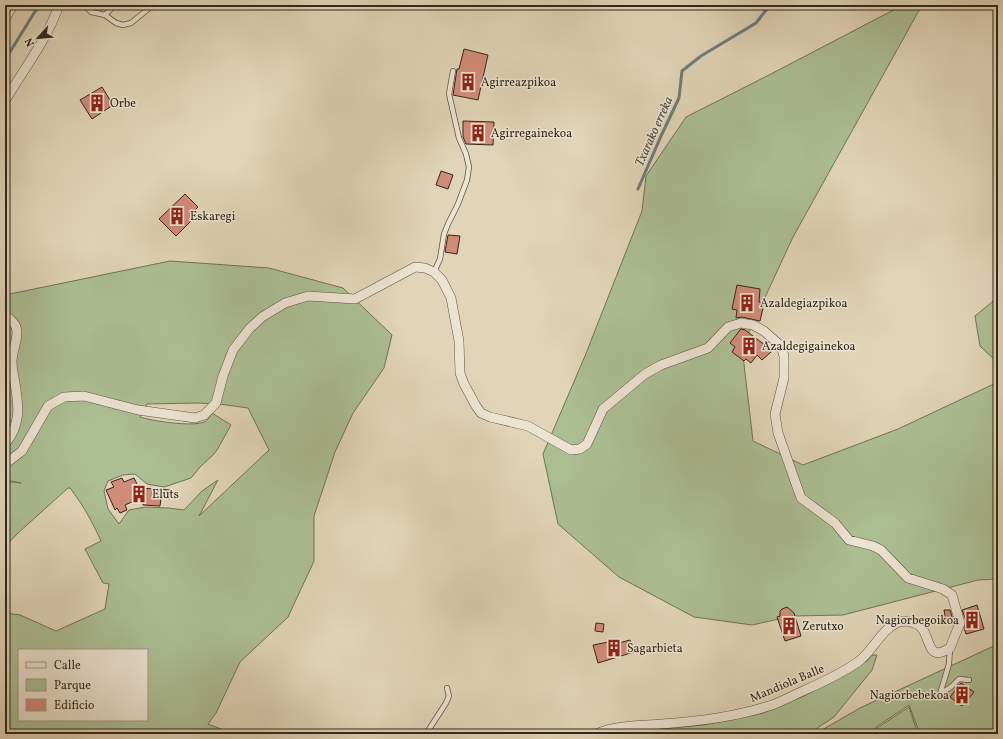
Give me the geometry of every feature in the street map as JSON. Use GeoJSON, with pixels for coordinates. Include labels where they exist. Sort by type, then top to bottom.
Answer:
{"type":"FeatureCollection","features":[{"type":"Feature","properties":{"kind":"street"},"geometry":{"type":"LineString","coordinates":[[6,16],[13,5]]}},
{"type":"Feature","properties":{"kind":"street"},"geometry":{"type":"LineString","coordinates":[[5,100],[46,35],[59,5]]}},
{"type":"Feature","properties":{"kind":"street"},"geometry":{"type":"LineString","coordinates":[[5,464],[22,451],[48,406],[64,396],[84,396],[138,410],[195,418],[204,415],[216,404],[223,376],[233,350],[250,328],[262,317],[285,303],[308,296],[355,299],[415,267],[425,268],[434,272],[442,280],[451,298],[459,341],[460,373],[464,384],[481,413],[490,417],[528,426],[571,450],[580,450],[587,444],[603,409],[645,374],[662,365],[708,348],[728,327],[741,323],[753,325],[764,330],[781,346],[784,356],[784,378],[774,414],[778,433],[801,498],[835,523],[849,540],[873,546],[881,550],[908,578],[943,589],[952,595],[960,623],[950,648]]}},
{"type":"Feature","properties":{"kind":"street"},"geometry":{"type":"LineString","coordinates":[[5,316],[11,319],[18,332],[12,362],[18,405],[17,420],[10,439],[5,444]]}},
{"type":"Feature","properties":{"kind":"street","name":"Mandiola Balle"},"geometry":{"type":"LineString","coordinates":[[596,734],[618,728],[689,722],[739,714],[773,705],[821,683],[860,661],[885,632],[900,622],[910,621],[918,624],[923,629],[930,648],[933,651],[941,653],[950,648]]}},
{"type":"Feature","properties":{"kind":"lane"},"geometry":{"type":"LineString","coordinates":[[84,5],[91,12],[105,15],[116,23],[123,25],[131,23],[154,5]]}},
{"type":"Feature","properties":{"kind":"lane"},"geometry":{"type":"LineString","coordinates":[[105,15],[115,5]]}},
{"type":"Feature","properties":{"kind":"lane"},"geometry":{"type":"LineString","coordinates":[[434,272],[440,259],[444,234],[467,180],[469,167],[466,154],[459,138],[449,94],[453,71]]}},
{"type":"Feature","properties":{"kind":"lane"},"geometry":{"type":"LineString","coordinates":[[950,648],[949,664],[940,694],[951,687],[959,679],[968,680]]}},
{"type":"Feature","properties":{"kind":"lane"},"geometry":{"type":"LineString","coordinates":[[426,734],[446,703],[449,696],[447,688]]}},
{"type":"Feature","properties":{"kind":"green space"},"geometry":{"type":"Polygon","coordinates":[[[903,5],[922,5],[793,237],[742,347],[753,441],[803,465],[898,429],[998,382],[998,579],[978,580],[843,615],[793,616],[752,625],[694,617],[619,577],[558,524],[543,454],[585,356],[642,211],[646,176],[686,117],[903,5]]]}},
{"type":"Feature","properties":{"kind":"green space"},"geometry":{"type":"Polygon","coordinates":[[[170,261],[269,268],[343,288],[392,335],[384,368],[353,413],[335,452],[314,516],[314,561],[288,617],[240,662],[216,713],[208,724],[234,734],[5,734],[5,613],[20,615],[56,631],[105,609],[109,584],[103,583],[85,549],[101,541],[87,513],[70,488],[68,488],[17,534],[5,547],[5,481],[21,483],[5,480],[5,295],[170,261]],[[147,404],[140,417],[162,422],[191,424],[205,421],[212,413],[231,425],[217,450],[191,478],[164,487],[147,484],[135,474],[123,475],[108,481],[104,491],[108,509],[119,524],[129,510],[146,507],[184,510],[202,491],[218,480],[199,516],[269,450],[248,408],[219,404],[147,404]]]}},
{"type":"Feature","properties":{"kind":"green space"},"geometry":{"type":"Polygon","coordinates":[[[998,297],[998,363],[980,346],[975,316],[998,297]]]}},
{"type":"Feature","properties":{"kind":"green space"},"geometry":{"type":"Polygon","coordinates":[[[998,644],[998,734],[920,734],[909,705],[876,727],[873,734],[815,734],[860,708],[998,644]]]}},
{"type":"Feature","properties":{"kind":"green space"},"geometry":{"type":"Polygon","coordinates":[[[872,655],[877,655],[872,670],[834,717],[808,734],[603,734],[704,725],[763,713],[804,696],[867,661],[872,655]]]}},
{"type":"Feature","properties":{"kind":"green space"},"geometry":{"type":"Polygon","coordinates":[[[909,707],[918,734],[874,734],[877,728],[909,707]]]}},
{"type":"Feature","properties":{"kind":"building","name":"Agirreazpikoa"},"geometry":{"type":"Polygon","coordinates":[[[464,49],[488,55],[478,100],[453,95],[457,69],[459,69],[464,49]]]}},
{"type":"Feature","properties":{"kind":"building","name":"Orbe"},"geometry":{"type":"Polygon","coordinates":[[[102,87],[113,105],[92,119],[80,100],[102,87]]]}},
{"type":"Feature","properties":{"kind":"building","name":"Agirregainekoa"},"geometry":{"type":"Polygon","coordinates":[[[463,121],[494,122],[493,145],[466,144],[463,137],[463,121]]]}},
{"type":"Feature","properties":{"kind":"building"},"geometry":{"type":"Polygon","coordinates":[[[441,171],[453,175],[448,189],[436,185],[441,171]]]}},
{"type":"Feature","properties":{"kind":"building","name":"Eskaregi"},"geometry":{"type":"Polygon","coordinates":[[[185,194],[198,207],[191,214],[194,218],[176,236],[159,219],[185,194]]]}},
{"type":"Feature","properties":{"kind":"building"},"geometry":{"type":"Polygon","coordinates":[[[448,235],[460,236],[457,254],[445,252],[448,235]]]}},
{"type":"Feature","properties":{"kind":"building","name":"Azaldegiazpikoa"},"geometry":{"type":"Polygon","coordinates":[[[737,285],[760,289],[759,302],[764,304],[760,321],[742,317],[736,318],[737,310],[732,309],[737,285]]]}},
{"type":"Feature","properties":{"kind":"building","name":"Azaldegigainekoa"},"geometry":{"type":"Polygon","coordinates":[[[741,329],[745,330],[765,345],[771,352],[762,360],[757,355],[751,363],[746,359],[744,361],[732,352],[735,347],[730,343],[741,329]]]}},
{"type":"Feature","properties":{"kind":"building","name":"Eluts"},"geometry":{"type":"Polygon","coordinates":[[[122,478],[124,482],[134,478],[139,488],[171,490],[170,499],[161,498],[160,506],[143,505],[143,497],[125,505],[127,510],[120,513],[117,508],[115,510],[106,490],[114,487],[111,482],[122,478]]]}},
{"type":"Feature","properties":{"kind":"building","name":"Nagiorbegoikoa"},"geometry":{"type":"Polygon","coordinates":[[[977,605],[984,629],[966,634],[964,628],[966,621],[962,610],[977,605]]]}},
{"type":"Feature","properties":{"kind":"building","name":"Zerutxo"},"geometry":{"type":"Polygon","coordinates":[[[787,607],[794,613],[801,636],[785,641],[777,617],[780,616],[780,611],[782,609],[787,607]]]}},
{"type":"Feature","properties":{"kind":"building"},"geometry":{"type":"Polygon","coordinates":[[[944,610],[950,610],[953,620],[946,622],[944,610]]]}},
{"type":"Feature","properties":{"kind":"building"},"geometry":{"type":"Polygon","coordinates":[[[596,623],[604,624],[603,632],[595,631],[596,623]]]}},
{"type":"Feature","properties":{"kind":"building","name":"Sagarbieta"},"geometry":{"type":"Polygon","coordinates":[[[619,640],[619,643],[630,640],[634,652],[598,663],[593,645],[619,640]]]}},
{"type":"Feature","properties":{"kind":"building","name":"Nagiorbebekoa"},"geometry":{"type":"Polygon","coordinates":[[[961,683],[974,692],[962,706],[950,697],[961,683]]]}},
{"type":"Feature","properties":{"kind":"waterway"},"geometry":{"type":"LineString","coordinates":[[5,60],[39,5]]}},
{"type":"Feature","properties":{"kind":"waterway","name":"Txarako erreka"},"geometry":{"type":"LineString","coordinates":[[638,189],[679,98],[682,71],[701,56],[756,23],[770,5]]}},
{"type":"Feature","properties":{"kind":"place","name":"Agirreazpikoa"},"geometry":{"type":"Point","coordinates":[468,82]}},
{"type":"Feature","properties":{"kind":"place","name":"Orbe"},"geometry":{"type":"Point","coordinates":[97,103]}},
{"type":"Feature","properties":{"kind":"place","name":"Agirregainekoa"},"geometry":{"type":"Point","coordinates":[478,133]}},
{"type":"Feature","properties":{"kind":"place","name":"Eskaregi"},"geometry":{"type":"Point","coordinates":[177,216]}},
{"type":"Feature","properties":{"kind":"place","name":"Azaldegiazpikoa"},"geometry":{"type":"Point","coordinates":[747,303]}},
{"type":"Feature","properties":{"kind":"place","name":"Azaldegigainekoa"},"geometry":{"type":"Point","coordinates":[749,346]}},
{"type":"Feature","properties":{"kind":"place","name":"Eluts"},"geometry":{"type":"Point","coordinates":[139,494]}},
{"type":"Feature","properties":{"kind":"place","name":"Nagiorbegoikoa"},"geometry":{"type":"Point","coordinates":[972,620]}},
{"type":"Feature","properties":{"kind":"place","name":"Zerutxo"},"geometry":{"type":"Point","coordinates":[789,626]}},
{"type":"Feature","properties":{"kind":"place","name":"Sagarbieta"},"geometry":{"type":"Point","coordinates":[614,648]}},
{"type":"Feature","properties":{"kind":"place","name":"Nagiorbebekoa"},"geometry":{"type":"Point","coordinates":[962,695]}}]}
